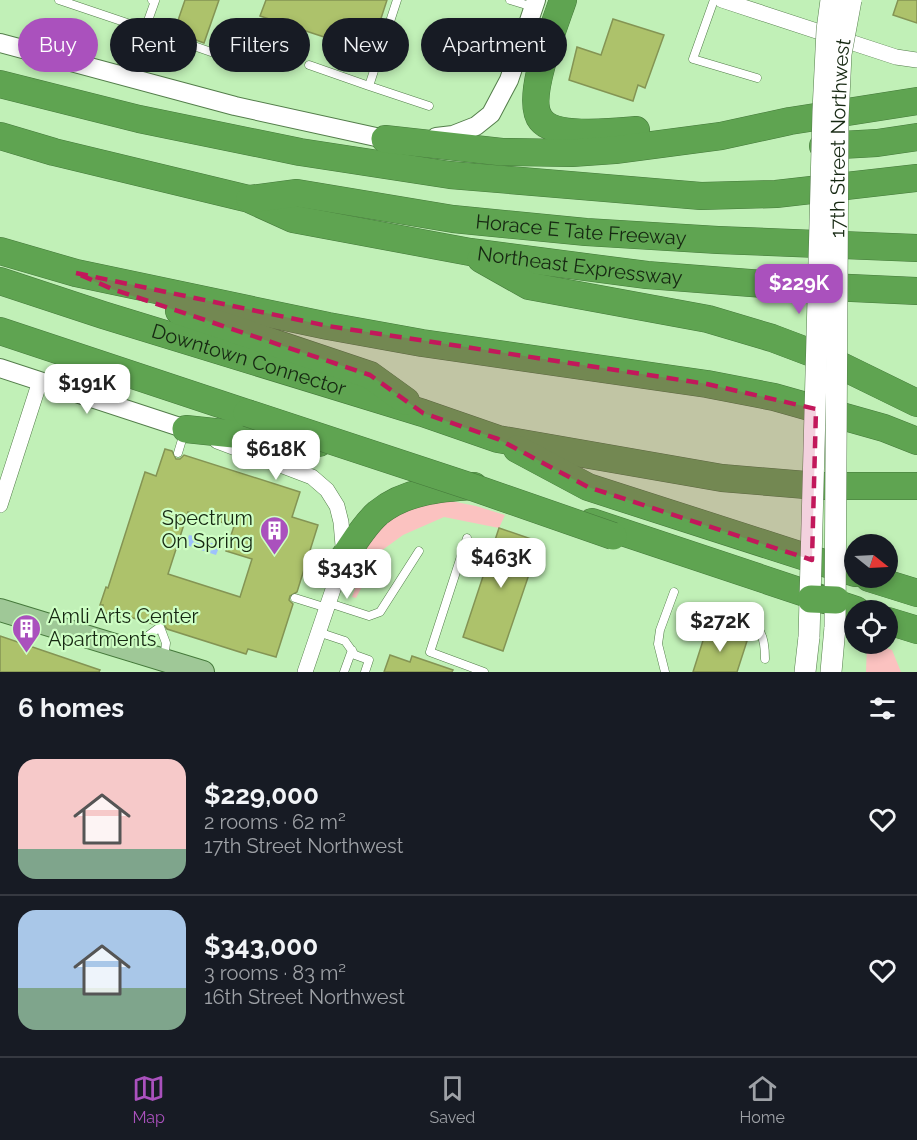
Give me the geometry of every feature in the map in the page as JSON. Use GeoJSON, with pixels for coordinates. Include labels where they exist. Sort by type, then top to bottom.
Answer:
{"type":"FeatureCollection","features":[{"type":"Feature","properties":{"kind":"highway"},"geometry":{"type":"LineString","coordinates":[[544,13],[535,110],[541,121],[550,127],[592,132],[790,121]]}},
{"type":"Feature","properties":{"kind":"highway"},"geometry":{"type":"LineString","coordinates":[[0,84],[139,119],[300,152],[450,175],[701,196],[776,194],[917,178]]}},
{"type":"Feature","properties":{"kind":"highway"},"geometry":{"type":"LineString","coordinates":[[385,139],[501,152],[572,153],[720,136],[790,121],[917,101]]}},
{"type":"Feature","properties":{"kind":"highway"},"geometry":{"type":"LineString","coordinates":[[0,136],[54,152],[249,199]]}},
{"type":"Feature","properties":{"kind":"highway"},"geometry":{"type":"LineString","coordinates":[[830,146],[877,143],[917,137]]}},
{"type":"Feature","properties":{"kind":"highway"},"geometry":{"type":"LineString","coordinates":[[385,139],[528,173],[622,190]]}},
{"type":"Feature","properties":{"kind":"highway","name":"Horace E Tate Freeway"},"geometry":{"type":"LineString","coordinates":[[249,199],[297,193],[453,219],[541,228],[718,240],[917,248]]}},
{"type":"Feature","properties":{"kind":"highway","name":"Northeast Expressway"},"geometry":{"type":"LineString","coordinates":[[249,199],[293,219],[470,252],[659,276],[764,284],[917,291]]}},
{"type":"Feature","properties":{"kind":"highway"},"geometry":{"type":"LineString","coordinates":[[0,251],[76,273],[328,326],[422,343],[707,384],[827,411],[885,428],[917,441]]}},
{"type":"Feature","properties":{"kind":"highway"},"geometry":{"type":"LineString","coordinates":[[470,252],[529,286],[708,319],[772,338],[825,358],[917,403]]}},
{"type":"Feature","properties":{"kind":"highway"},"geometry":{"type":"LineString","coordinates":[[76,273],[112,290],[370,375],[423,413]]}},
{"type":"Feature","properties":{"kind":"highway","name":"Downtown Connector"},"geometry":{"type":"LineString","coordinates":[[0,281],[423,413],[498,439]]}},
{"type":"Feature","properties":{"kind":"highway"},"geometry":{"type":"LineString","coordinates":[[0,331],[472,487],[775,592],[835,603]]}},
{"type":"Feature","properties":{"kind":"highway"},"geometry":{"type":"LineString","coordinates":[[182,441],[239,436],[285,439],[384,455],[835,603]]}},
{"type":"Feature","properties":{"kind":"highway"},"geometry":{"type":"LineString","coordinates":[[498,439],[722,478],[818,486],[913,487]]}},
{"type":"Feature","properties":{"kind":"highway"},"geometry":{"type":"LineString","coordinates":[[498,439],[588,487],[844,569]]}},
{"type":"Feature","properties":{"kind":"highway"},"geometry":{"type":"LineString","coordinates":[[344,557],[372,520],[391,504],[410,495],[445,488],[481,485]]}},
{"type":"Feature","properties":{"kind":"highway"},"geometry":{"type":"LineString","coordinates":[[898,587],[917,593]]}},
{"type":"Feature","properties":{"kind":"highway"},"geometry":{"type":"LineString","coordinates":[[898,624],[917,630]]}},
{"type":"Feature","properties":{"kind":"main road","name":"17th Street Northwest"},"geometry":{"type":"LineString","coordinates":[[831,0],[827,30],[835,603],[831,672]]}},
{"type":"Feature","properties":{"kind":"main road","name":"17th Street Northwest"},"geometry":{"type":"LineString","coordinates":[[830,146],[841,54],[851,0]]}},
{"type":"Feature","properties":{"kind":"main road","name":"17th Street Northwest"},"geometry":{"type":"LineString","coordinates":[[805,672],[809,637],[835,603]]}},
{"type":"Feature","properties":{"kind":"main road"},"geometry":{"type":"LineString","coordinates":[[0,610],[203,672]]}},
{"type":"Feature","properties":{"kind":"street"},"geometry":{"type":"LineString","coordinates":[[723,0],[896,57],[917,60]]}},
{"type":"Feature","properties":{"kind":"street"},"geometry":{"type":"LineString","coordinates":[[0,43],[235,106],[385,139],[426,139],[453,135],[476,126],[491,114],[544,13]]}},
{"type":"Feature","properties":{"kind":"street"},"geometry":{"type":"LineString","coordinates":[[0,368],[40,381],[182,441],[303,473],[321,483],[337,506],[344,557],[305,672]]}},
{"type":"Feature","properties":{"kind":"street"},"geometry":{"type":"LineString","coordinates":[[0,505],[40,381]]}},
{"type":"Feature","properties":{"kind":"lane"},"geometry":{"type":"LineString","coordinates":[[59,0],[112,18]]}},
{"type":"Feature","properties":{"kind":"lane"},"geometry":{"type":"LineString","coordinates":[[149,18],[155,1],[152,0]]}},
{"type":"Feature","properties":{"kind":"lane"},"geometry":{"type":"LineString","coordinates":[[369,86],[397,0]]}},
{"type":"Feature","properties":{"kind":"lane"},"geometry":{"type":"LineString","coordinates":[[510,0],[544,13]]}},
{"type":"Feature","properties":{"kind":"lane"},"geometry":{"type":"LineString","coordinates":[[714,0],[693,59],[757,78]]}},
{"type":"Feature","properties":{"kind":"lane"},"geometry":{"type":"LineString","coordinates":[[310,65],[429,106]]}},
{"type":"Feature","properties":{"kind":"lane"},"geometry":{"type":"LineString","coordinates":[[467,538],[430,652],[484,672]]}},
{"type":"Feature","properties":{"kind":"lane"},"geometry":{"type":"LineString","coordinates":[[295,598],[369,616],[380,612],[419,551]]}},
{"type":"Feature","properties":{"kind":"lane"},"geometry":{"type":"LineString","coordinates":[[665,672],[658,644],[660,630],[674,592]]}},
{"type":"Feature","properties":{"kind":"lane"},"geometry":{"type":"LineString","coordinates":[[741,614],[756,624],[765,641],[765,659]]}},
{"type":"Feature","properties":{"kind":"lane"},"geometry":{"type":"LineString","coordinates":[[137,652],[145,638],[160,627],[166,644],[164,660]]}},
{"type":"Feature","properties":{"kind":"lane"},"geometry":{"type":"LineString","coordinates":[[318,632],[345,641],[355,655],[369,660],[365,672]]}},
{"type":"Feature","properties":{"kind":"lane"},"geometry":{"type":"LineString","coordinates":[[344,672],[352,650]]}},
{"type":"Feature","properties":{"kind":"lane"},"geometry":{"type":"LineString","coordinates":[[460,672],[463,664]]}},
{"type":"Feature","properties":{"kind":"highlighted area"},"geometry":{"type":"Polygon","coordinates":[[[76,273],[328,326],[707,384],[816,409],[812,560],[588,487],[498,439],[423,413],[370,375],[112,289],[76,273]]]}},
{"type":"Feature","properties":{"kind":"shaded area"},"geometry":{"type":"Polygon","coordinates":[[[451,501],[505,515],[499,528],[444,517],[403,535],[381,551],[356,598],[352,597],[362,569],[356,567],[362,552],[387,520],[423,502],[451,501]]]}},
{"type":"Feature","properties":{"kind":"shaded area"},"geometry":{"type":"Polygon","coordinates":[[[867,654],[894,654],[901,672],[866,672],[867,654]]]}},
{"type":"Feature","properties":{"kind":"water"},"geometry":{"type":"Polygon","coordinates":[[[189,535],[198,537],[198,540],[220,545],[216,555],[186,545],[189,535]]]}},
{"type":"Feature","properties":{"kind":"building"},"geometry":{"type":"Polygon","coordinates":[[[185,0],[219,0],[213,18],[209,18],[209,29],[204,43],[197,40],[197,18],[179,18],[185,0]]]}},
{"type":"Feature","properties":{"kind":"building"},"geometry":{"type":"Polygon","coordinates":[[[266,0],[387,0],[381,18],[322,18],[322,36],[310,32],[310,18],[260,16],[266,0]]]}},
{"type":"Feature","properties":{"kind":"building"},"geometry":{"type":"Polygon","coordinates":[[[898,0],[917,0],[917,23],[893,15],[898,0]]]}},
{"type":"Feature","properties":{"kind":"building"},"geometry":{"type":"Polygon","coordinates":[[[613,19],[664,35],[645,88],[638,85],[633,101],[569,80],[577,47],[601,55],[613,19]]]}},
{"type":"Feature","properties":{"kind":"building","name":"Spectrum On Spring"},"geometry":{"type":"Polygon","coordinates":[[[165,449],[172,451],[176,459],[184,455],[300,492],[292,517],[318,525],[297,592],[290,596],[289,600],[293,604],[276,657],[248,649],[246,654],[167,629],[161,621],[153,624],[123,615],[122,618],[102,612],[103,605],[100,605],[106,587],[108,588],[145,472],[156,476],[165,449]],[[188,512],[168,574],[240,597],[252,559],[226,551],[234,526],[188,512]]]}},
{"type":"Feature","properties":{"kind":"building"},"geometry":{"type":"Polygon","coordinates":[[[499,528],[540,542],[503,651],[463,637],[499,528]]]}},
{"type":"Feature","properties":{"kind":"building"},"geometry":{"type":"Polygon","coordinates":[[[707,628],[747,641],[737,672],[693,672],[707,628]]]}},
{"type":"Feature","properties":{"kind":"building","name":"Amli Arts Center Apartments"},"geometry":{"type":"Polygon","coordinates":[[[0,636],[100,670],[99,672],[0,672],[0,636]]]}},
{"type":"Feature","properties":{"kind":"building"},"geometry":{"type":"Polygon","coordinates":[[[390,655],[410,662],[412,656],[453,670],[452,672],[384,672],[390,655]]]}},
{"type":"Feature","properties":{"kind":"place","name":"Spectrum On Spring"},"geometry":{"type":"Point","coordinates":[274,556]}},
{"type":"Feature","properties":{"kind":"place","name":"Amli Arts Center Apartments"},"geometry":{"type":"Point","coordinates":[27,654]}}]}
